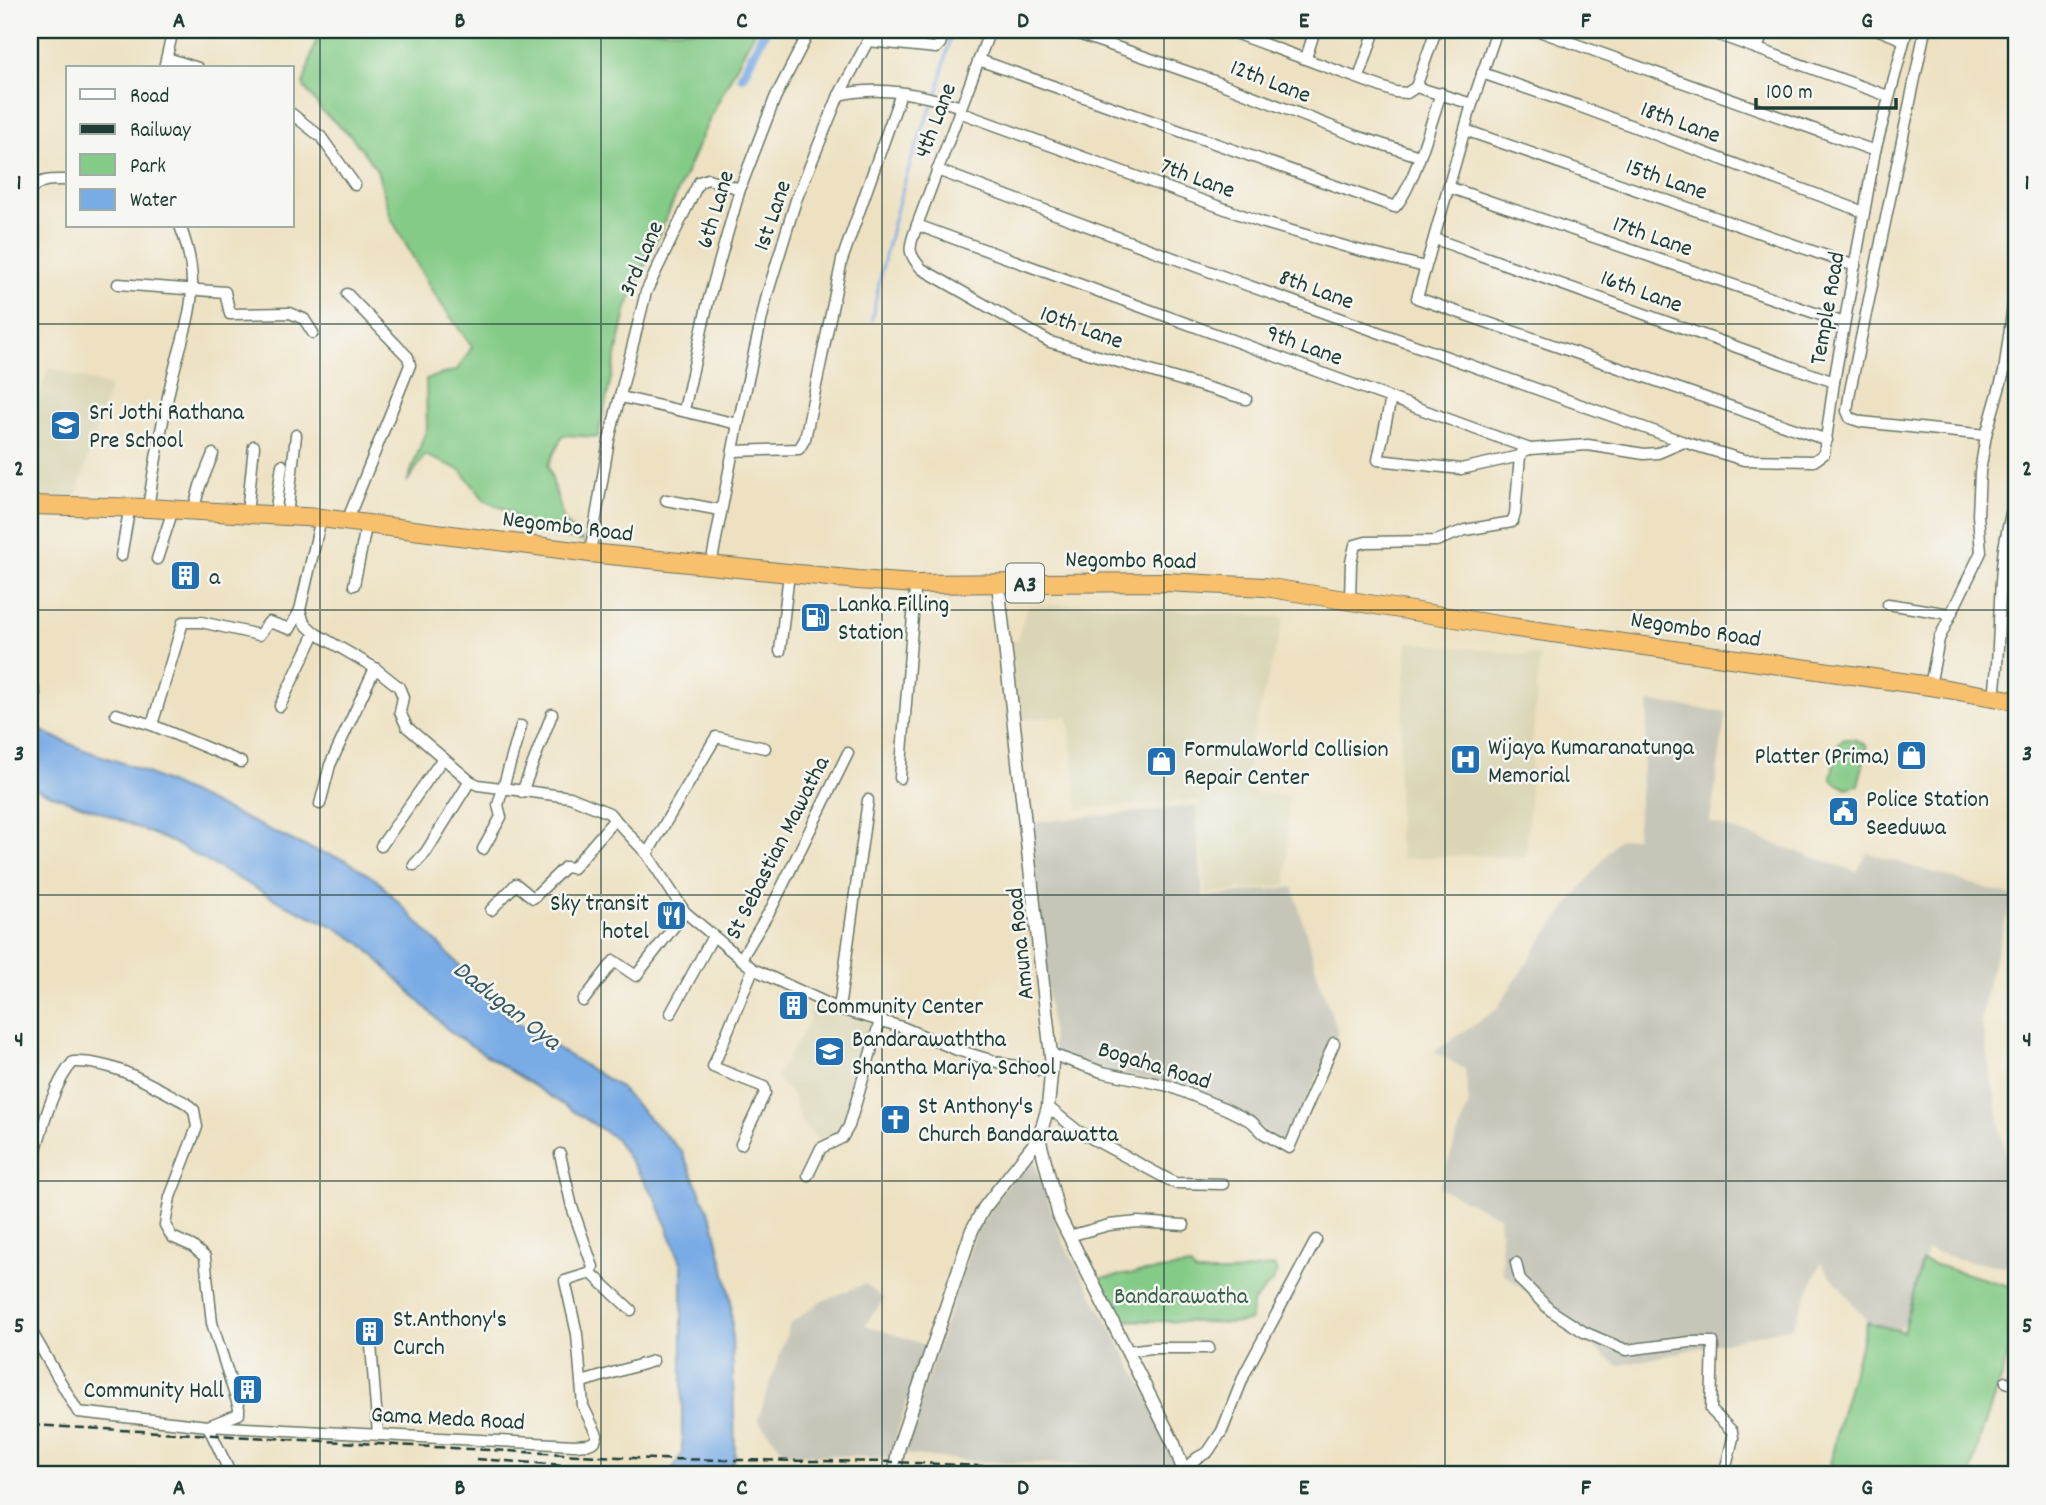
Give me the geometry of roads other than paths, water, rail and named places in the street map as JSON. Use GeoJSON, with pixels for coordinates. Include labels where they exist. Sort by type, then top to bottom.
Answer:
{"type":"FeatureCollection","features":[{"type":"Feature","properties":{"kind":"highway","name":"Negombo Road"},"geometry":{"type":"LineString","coordinates":[[30,505],[148,508],[347,521],[590,553],[858,580],[998,588],[1263,596],[2016,710]]}},
{"type":"Feature","properties":{"kind":"highway","name":"Negombo Road"},"geometry":{"type":"LineString","coordinates":[[30,514],[319,527],[590,562],[788,582],[915,591],[1178,583],[1265,587],[2016,701]]}},
{"type":"Feature","properties":{"kind":"street"},"geometry":{"type":"LineString","coordinates":[[173,30],[166,63],[185,66]]}},
{"type":"Feature","properties":{"kind":"street","name":"6th Lane"},"geometry":{"type":"LineString","coordinates":[[684,410],[708,302],[740,189],[775,98],[810,30]]}},
{"type":"Feature","properties":{"kind":"street","name":"1st Lane"},"geometry":{"type":"LineString","coordinates":[[711,565],[738,424],[771,283],[796,201],[839,95],[874,30]]}},
{"type":"Feature","properties":{"kind":"street"},"geometry":{"type":"LineString","coordinates":[[868,41],[936,48],[944,30]]}},
{"type":"Feature","properties":{"kind":"street","name":"4th Lane"},"geometry":{"type":"LineString","coordinates":[[917,225],[990,30]]}},
{"type":"Feature","properties":{"kind":"street","name":"12th Lane"},"geometry":{"type":"LineString","coordinates":[[1067,30],[1214,81],[1356,136],[1419,156]]}},
{"type":"Feature","properties":{"kind":"street"},"geometry":{"type":"LineString","coordinates":[[1226,30],[1395,92],[1407,93],[1416,87],[1436,30]]}},
{"type":"Feature","properties":{"kind":"street"},"geometry":{"type":"LineString","coordinates":[[1306,58],[1315,30]]}},
{"type":"Feature","properties":{"kind":"street"},"geometry":{"type":"LineString","coordinates":[[1359,78],[1375,30]]}},
{"type":"Feature","properties":{"kind":"street"},"geometry":{"type":"LineString","coordinates":[[1497,30],[1472,104],[1417,298],[1827,440],[1824,454],[1814,461],[1744,460],[1684,442]]}},
{"type":"Feature","properties":{"kind":"street"},"geometry":{"type":"LineString","coordinates":[[1536,30],[1875,151]]}},
{"type":"Feature","properties":{"kind":"street"},"geometry":{"type":"LineString","coordinates":[[1705,30],[1888,96]]}},
{"type":"Feature","properties":{"kind":"street"},"geometry":{"type":"LineString","coordinates":[[1757,49],[1764,30]]}},
{"type":"Feature","properties":{"kind":"street"},"geometry":{"type":"LineString","coordinates":[[1879,30],[1905,35]]}},
{"type":"Feature","properties":{"kind":"street"},"geometry":{"type":"LineString","coordinates":[[1925,30],[1847,411],[1850,418],[1862,422],[1986,435]]}},
{"type":"Feature","properties":{"kind":"street","name":"Temple Road"},"geometry":{"type":"LineString","coordinates":[[1827,440],[1834,382],[1875,151],[1905,35]]}},
{"type":"Feature","properties":{"kind":"street"},"geometry":{"type":"LineString","coordinates":[[979,60],[1395,207],[1401,201],[1441,93]]}},
{"type":"Feature","properties":{"kind":"street","name":"18th Lane"},"geometry":{"type":"LineString","coordinates":[[1482,73],[1864,212]]}},
{"type":"Feature","properties":{"kind":"street"},"geometry":{"type":"LineString","coordinates":[[1416,87],[1472,104]]}},
{"type":"Feature","properties":{"kind":"street","name":"7th Lane"},"geometry":{"type":"LineString","coordinates":[[839,95],[860,91],[901,93],[941,100],[960,110],[1261,222],[1425,267]]}},
{"type":"Feature","properties":{"kind":"street"},"geometry":{"type":"LineString","coordinates":[[733,451],[799,449],[805,439],[842,260],[901,93]]}},
{"type":"Feature","properties":{"kind":"street"},"geometry":{"type":"LineString","coordinates":[[294,116],[321,137],[355,185]]}},
{"type":"Feature","properties":{"kind":"street","name":"15th Lane"},"geometry":{"type":"LineString","coordinates":[[1465,130],[1854,266]]}},
{"type":"Feature","properties":{"kind":"street","name":"8th Lane"},"geometry":{"type":"LineString","coordinates":[[937,170],[1230,279],[1684,442]]}},
{"type":"Feature","properties":{"kind":"street","name":"3rd Lane"},"geometry":{"type":"LineString","coordinates":[[621,397],[646,292],[699,182],[708,179],[740,189]]}},
{"type":"Feature","properties":{"kind":"street"},"geometry":{"type":"LineString","coordinates":[[30,191],[36,183],[66,180]]}},
{"type":"Feature","properties":{"kind":"street","name":"17th Lane"},"geometry":{"type":"LineString","coordinates":[[1448,187],[1844,323]]}},
{"type":"Feature","properties":{"kind":"street","name":"9th Lane"},"geometry":{"type":"LineString","coordinates":[[917,225],[1530,449],[1588,445],[1644,454],[1658,453],[1684,442]]}},
{"type":"Feature","properties":{"kind":"street","name":"10th Lane"},"geometry":{"type":"LineString","coordinates":[[917,225],[909,249],[911,257],[922,270],[1050,342],[1247,399]]}},
{"type":"Feature","properties":{"kind":"street"},"geometry":{"type":"LineString","coordinates":[[148,508],[158,442],[188,320],[193,288],[190,259],[181,228]]}},
{"type":"Feature","properties":{"kind":"street","name":"16th Lane"},"geometry":{"type":"LineString","coordinates":[[1435,239],[1834,382]]}},
{"type":"Feature","properties":{"kind":"street"},"geometry":{"type":"LineString","coordinates":[[118,284],[225,292],[230,314],[290,313],[304,318],[313,333]]}},
{"type":"Feature","properties":{"kind":"street"},"geometry":{"type":"LineString","coordinates":[[1930,686],[1939,639],[1981,552],[1978,515],[1980,472],[1986,435],[2004,372],[2016,284]]}},
{"type":"Feature","properties":{"kind":"street"},"geometry":{"type":"LineString","coordinates":[[347,521],[410,365],[408,357],[348,294]]}},
{"type":"Feature","properties":{"kind":"street"},"geometry":{"type":"LineString","coordinates":[[590,553],[609,440],[621,397],[738,424]]}},
{"type":"Feature","properties":{"kind":"street"},"geometry":{"type":"LineString","coordinates":[[1391,398],[1378,460],[1461,469],[1520,456]]}},
{"type":"Feature","properties":{"kind":"street"},"geometry":{"type":"LineString","coordinates":[[281,516],[296,435]]}},
{"type":"Feature","properties":{"kind":"street"},"geometry":{"type":"LineString","coordinates":[[247,514],[254,446]]}},
{"type":"Feature","properties":{"kind":"street"},"geometry":{"type":"LineString","coordinates":[[1350,600],[1351,562],[1355,545],[1366,541],[1436,541],[1465,530],[1512,522],[1520,456],[1523,451],[1530,449]]}},
{"type":"Feature","properties":{"kind":"street"},"geometry":{"type":"LineString","coordinates":[[193,511],[213,454]]}},
{"type":"Feature","properties":{"kind":"street"},"geometry":{"type":"LineString","coordinates":[[281,516],[282,465]]}},
{"type":"Feature","properties":{"kind":"street"},"geometry":{"type":"LineString","coordinates":[[1994,697],[2003,559],[2016,494]]}},
{"type":"Feature","properties":{"kind":"street"},"geometry":{"type":"LineString","coordinates":[[666,500],[720,510]]}},
{"type":"Feature","properties":{"kind":"street"},"geometry":{"type":"LineString","coordinates":[[121,556],[128,517]]}},
{"type":"Feature","properties":{"kind":"street"},"geometry":{"type":"LineString","coordinates":[[158,559],[170,519]]}},
{"type":"Feature","properties":{"kind":"street"},"geometry":{"type":"LineString","coordinates":[[152,725],[183,622],[201,622],[259,635],[269,622],[290,629],[300,610],[319,527]]}},
{"type":"Feature","properties":{"kind":"street"},"geometry":{"type":"LineString","coordinates":[[354,585],[365,532]]}},
{"type":"Feature","properties":{"kind":"street"},"geometry":{"type":"LineString","coordinates":[[780,652],[788,582]]}},
{"type":"Feature","properties":{"kind":"street","name":"Amuna Road"},"geometry":{"type":"LineString","coordinates":[[896,1474],[897,1454],[914,1398],[972,1230],[984,1208],[1039,1138],[1048,1107],[1051,1054],[998,588]]}},
{"type":"Feature","properties":{"kind":"street"},"geometry":{"type":"LineString","coordinates":[[900,778],[915,591]]}},
{"type":"Feature","properties":{"kind":"street"},"geometry":{"type":"LineString","coordinates":[[1888,604],[1951,614]]}},
{"type":"Feature","properties":{"kind":"street"},"geometry":{"type":"LineString","coordinates":[[300,610],[304,623],[316,633],[374,668],[398,687],[402,697],[400,712],[407,727],[470,781],[478,785],[570,797],[609,813],[647,854],[685,912],[753,969],[839,1009],[992,1061],[1052,1072]]}},
{"type":"Feature","properties":{"kind":"street"},"geometry":{"type":"LineString","coordinates":[[280,706],[316,633]]}},
{"type":"Feature","properties":{"kind":"street"},"geometry":{"type":"LineString","coordinates":[[320,804],[330,765],[374,668]]}},
{"type":"Feature","properties":{"kind":"street"},"geometry":{"type":"LineString","coordinates":[[30,677],[35,692]]}},
{"type":"Feature","properties":{"kind":"street"},"geometry":{"type":"LineString","coordinates":[[116,714],[152,725],[241,762]]}},
{"type":"Feature","properties":{"kind":"street"},"geometry":{"type":"LineString","coordinates":[[522,792],[552,714]]}},
{"type":"Feature","properties":{"kind":"street"},"geometry":{"type":"LineString","coordinates":[[483,849],[501,817],[497,808],[521,726]]}},
{"type":"Feature","properties":{"kind":"street"},"geometry":{"type":"LineString","coordinates":[[647,854],[716,737],[765,748]]}},
{"type":"Feature","properties":{"kind":"street","name":"St Sebastian Mawatha"},"geometry":{"type":"LineString","coordinates":[[741,959],[772,906],[848,753]]}},
{"type":"Feature","properties":{"kind":"street"},"geometry":{"type":"LineString","coordinates":[[381,846],[443,758]]}},
{"type":"Feature","properties":{"kind":"street"},"geometry":{"type":"LineString","coordinates":[[414,865],[426,852],[470,781]]}},
{"type":"Feature","properties":{"kind":"street"},"geometry":{"type":"LineString","coordinates":[[839,1009],[868,800]]}},
{"type":"Feature","properties":{"kind":"street"},"geometry":{"type":"LineString","coordinates":[[491,911],[516,884],[533,898],[565,867],[573,868],[615,820]]}},
{"type":"Feature","properties":{"kind":"street"},"geometry":{"type":"LineString","coordinates":[[583,1001],[614,961],[636,976],[685,912]]}},
{"type":"Feature","properties":{"kind":"street"},"geometry":{"type":"LineString","coordinates":[[671,1013],[713,936]]}},
{"type":"Feature","properties":{"kind":"street"},"geometry":{"type":"LineString","coordinates":[[741,1144],[765,1093],[764,1087],[713,1067],[753,969]]}},
{"type":"Feature","properties":{"kind":"street"},"geometry":{"type":"LineString","coordinates":[[808,1175],[821,1148],[842,1138],[849,1126],[880,1021]]}},
{"type":"Feature","properties":{"kind":"street","name":"Bogaha Road"},"geometry":{"type":"LineString","coordinates":[[1051,1054],[1102,1072],[1169,1086],[1252,1122],[1263,1133],[1289,1148],[1334,1043]]}},
{"type":"Feature","properties":{"kind":"street"},"geometry":{"type":"LineString","coordinates":[[30,1169],[57,1090],[65,1072],[74,1062],[91,1061],[125,1072],[187,1102],[194,1110],[197,1126],[170,1197],[165,1224],[172,1237],[205,1257],[212,1323],[239,1408],[239,1414],[208,1426],[231,1475]]}},
{"type":"Feature","properties":{"kind":"street"},"geometry":{"type":"LineString","coordinates":[[1048,1107],[1078,1131],[1175,1183],[1223,1184]]}},
{"type":"Feature","properties":{"kind":"street"},"geometry":{"type":"LineString","coordinates":[[1039,1138],[1059,1216],[1174,1444],[1184,1473]]}},
{"type":"Feature","properties":{"kind":"street"},"geometry":{"type":"LineString","coordinates":[[560,1154],[572,1207],[593,1266],[591,1273],[631,1310]]}},
{"type":"Feature","properties":{"kind":"street"},"geometry":{"type":"LineString","coordinates":[[1069,1236],[1109,1225],[1138,1222],[1184,1225]]}},
{"type":"Feature","properties":{"kind":"street"},"geometry":{"type":"LineString","coordinates":[[1184,1473],[1197,1458],[1208,1452],[1222,1431],[1245,1373],[1316,1240]]}},
{"type":"Feature","properties":{"kind":"street"},"geometry":{"type":"LineString","coordinates":[[1516,1263],[1520,1280],[1550,1310],[1584,1332],[1626,1350],[1690,1342],[1713,1342],[1711,1410],[1732,1431],[1733,1438],[1724,1475]]}},
{"type":"Feature","properties":{"kind":"street","name":"Gama Meda Road"},"geometry":{"type":"LineString","coordinates":[[30,1329],[78,1412],[208,1426],[589,1444],[595,1441],[597,1435],[583,1406],[577,1334],[565,1281],[591,1273]]}},
{"type":"Feature","properties":{"kind":"street"},"geometry":{"type":"LineString","coordinates":[[371,1345],[378,1434]]}},
{"type":"Feature","properties":{"kind":"street"},"geometry":{"type":"LineString","coordinates":[[1127,1350],[1209,1348]]}},
{"type":"Feature","properties":{"kind":"street"},"geometry":{"type":"LineString","coordinates":[[582,1382],[653,1362]]}},
{"type":"Feature","properties":{"kind":"street"},"geometry":{"type":"LineString","coordinates":[[896,1474],[935,1475]]}},
{"type":"Feature","properties":{"kind":"water"},"geometry":{"type":"Polygon","coordinates":[[[30,726],[84,750],[134,767],[311,849],[346,860],[378,881],[512,1020],[618,1086],[682,1152],[713,1221],[731,1299],[735,1455],[729,1475],[670,1475],[682,1453],[682,1265],[656,1199],[615,1138],[450,1032],[363,945],[335,927],[282,903],[172,842],[103,813],[30,787],[30,726]]]}},
{"type":"Feature","properties":{"kind":"waterway"},"geometry":{"type":"LineString","coordinates":[[742,76],[765,30]]}},
{"type":"Feature","properties":{"kind":"waterway"},"geometry":{"type":"LineString","coordinates":[[937,95],[952,30]]}},
{"type":"Feature","properties":{"kind":"waterway"},"geometry":{"type":"LineString","coordinates":[[872,319],[897,208],[934,101]]}},
{"type":"Feature","properties":{"kind":"railway"},"geometry":{"type":"LineString","coordinates":[[30,1425],[654,1459],[896,1462],[1163,1475]]}},
{"type":"Feature","properties":{"kind":"railway"},"geometry":{"type":"LineString","coordinates":[[476,1459],[653,1471],[734,1471]]}},
{"type":"Feature","properties":{"kind":"place","name":"Sri Jothi Rathana Pre School"},"geometry":{"type":"Point","coordinates":[66,425]}},
{"type":"Feature","properties":{"kind":"place","name":"a"},"geometry":{"type":"Point","coordinates":[186,576]}},
{"type":"Feature","properties":{"kind":"place","name":"Lanka Filling Station"},"geometry":{"type":"Point","coordinates":[815,617]}},
{"type":"Feature","properties":{"kind":"place","name":"Platter (Prima)"},"geometry":{"type":"Point","coordinates":[1912,755]}},
{"type":"Feature","properties":{"kind":"place","name":"Wijaya Kumaranatunga Memorial"},"geometry":{"type":"Point","coordinates":[1465,760]}},
{"type":"Feature","properties":{"kind":"place","name":"FormulaWorld Collision Repair Center"},"geometry":{"type":"Point","coordinates":[1161,762]}},
{"type":"Feature","properties":{"kind":"place","name":"Police Station Seeduwa"},"geometry":{"type":"Point","coordinates":[1843,812]}},
{"type":"Feature","properties":{"kind":"place","name":"Sky transit hotel"},"geometry":{"type":"Point","coordinates":[672,916]}},
{"type":"Feature","properties":{"kind":"place","name":"Community Center"},"geometry":{"type":"Point","coordinates":[793,1005]}},
{"type":"Feature","properties":{"kind":"place","name":"Bandarawaththa Shantha Mariya School"},"geometry":{"type":"Point","coordinates":[829,1052]}},
{"type":"Feature","properties":{"kind":"place","name":"St Anthony's Church Bandarawatta"},"geometry":{"type":"Point","coordinates":[895,1119]}},
{"type":"Feature","properties":{"kind":"place","name":"St.Anthony's Curch"},"geometry":{"type":"Point","coordinates":[370,1332]}},
{"type":"Feature","properties":{"kind":"place","name":"Community Hall"},"geometry":{"type":"Point","coordinates":[247,1389]}},
{"type":"Feature","properties":{"kind":"water label","name":"Dadugan Oya"},"geometry":{"type":"Point","coordinates":[508,1004]}},
{"type":"Feature","properties":{"kind":"park label","name":"Bandarawatha"},"geometry":{"type":"Point","coordinates":[1181,1295]}}]}
